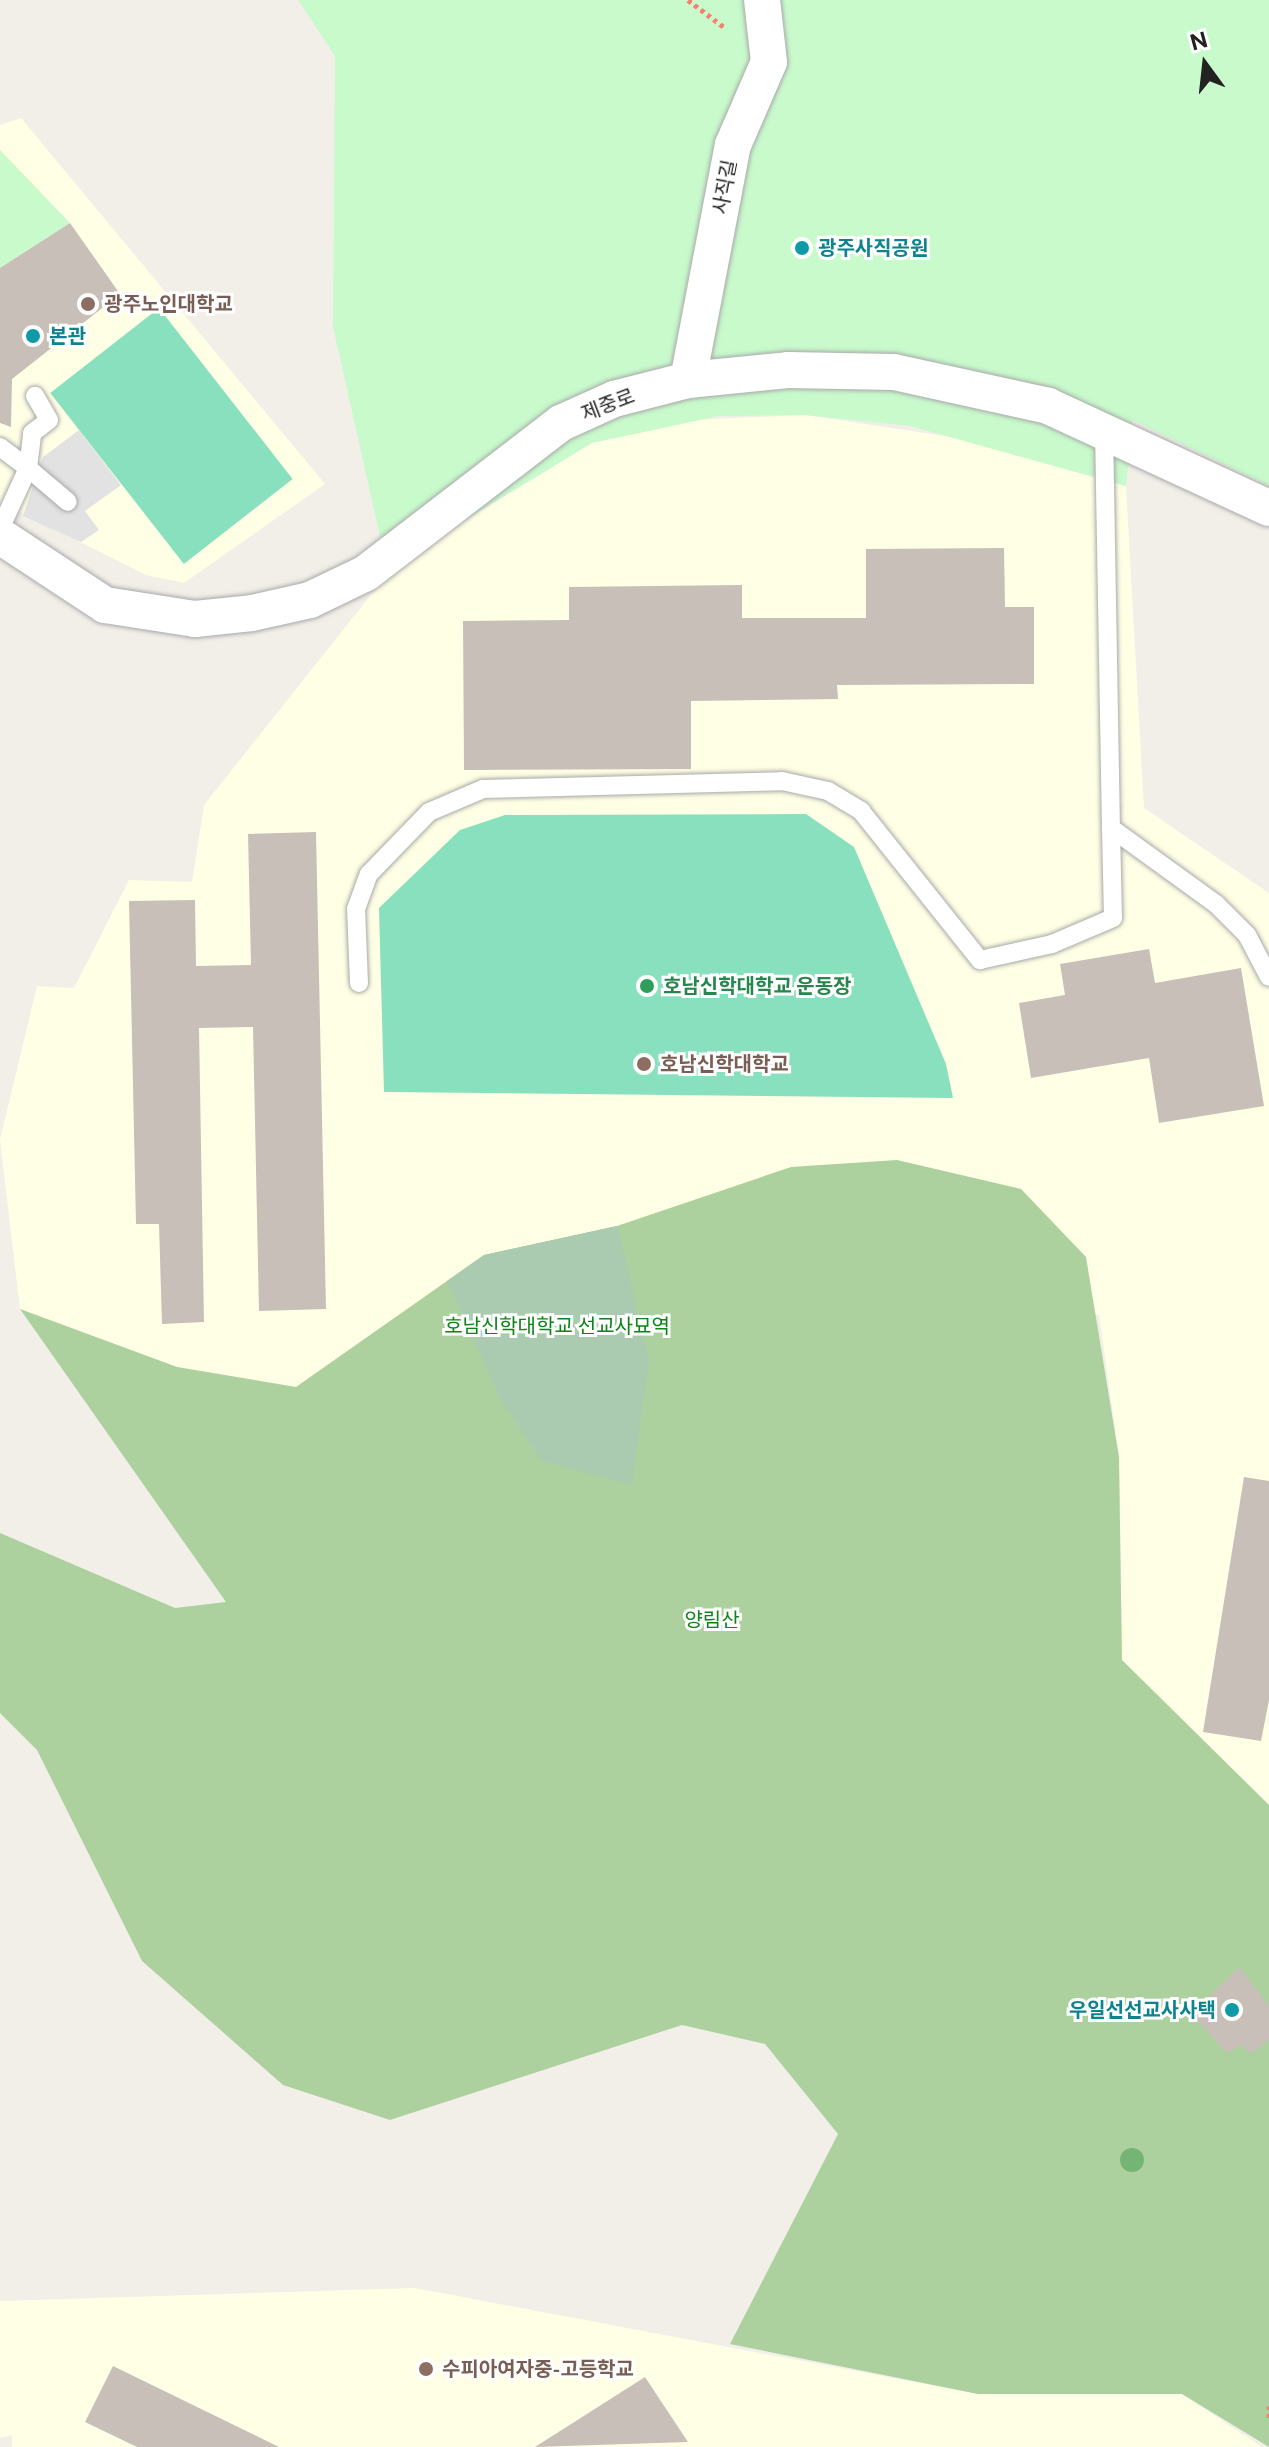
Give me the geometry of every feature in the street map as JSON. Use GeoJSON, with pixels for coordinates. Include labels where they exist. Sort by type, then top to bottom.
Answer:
{"type":"FeatureCollection","features":[{"type":"Feature","properties":{"kind":"street","name":"사직길"},"geometry":{"type":"LineString","coordinates":[[688,380],[733,145],[769,62],[762,0]]}},
{"type":"Feature","properties":{"kind":"street","name":"제중로"},"geometry":{"type":"LineString","coordinates":[[0,536],[105,605],[195,619],[252,613],[310,600],[366,573],[561,423],[614,399],[688,380],[788,370],[894,372],[1008,395],[1104,427],[1269,508]]}},
{"type":"Feature","properties":{"kind":"lane"},"geometry":{"type":"LineString","coordinates":[[0,529],[28,468],[32,433],[49,420],[35,396]]}},
{"type":"Feature","properties":{"kind":"lane"},"geometry":{"type":"LineString","coordinates":[[359,983],[356,909],[369,874],[429,812],[483,789],[782,781],[828,791],[861,811],[980,960],[1052,944],[1113,918],[1104,427]]}},
{"type":"Feature","properties":{"kind":"lane"},"geometry":{"type":"LineString","coordinates":[[0,447],[68,502]]}},
{"type":"Feature","properties":{"kind":"lane"},"geometry":{"type":"LineString","coordinates":[[1111,828],[1216,904],[1247,935],[1269,977]]}},
{"type":"Feature","properties":{"kind":"path"},"geometry":{"type":"LineString","coordinates":[[1269,2406],[1269,2419]]}},
{"type":"Feature","properties":{"kind":"shaded area","name":"광주노인대학교"},"geometry":{"type":"Polygon","coordinates":[[[21,118],[325,484],[184,583],[146,575],[0,502],[0,125],[21,118]]]}},
{"type":"Feature","properties":{"kind":"shaded area","name":"호남신학대학교"},"geometry":{"type":"Polygon","coordinates":[[[805,415],[972,440],[1126,486],[1144,808],[1269,893],[1269,1805],[1122,1660],[1119,1457],[1099,1315],[617,1226],[484,1256],[296,1387],[177,1367],[20,1309],[0,1140],[37,986],[74,988],[129,880],[192,882],[204,805],[397,562],[592,443],[669,421],[805,415]]]}},
{"type":"Feature","properties":{"kind":"shaded area"},"geometry":{"type":"Polygon","coordinates":[[[79,430],[121,485],[85,511],[99,530],[81,542],[23,516],[43,457],[79,430]]]}},
{"type":"Feature","properties":{"kind":"shaded area","name":"수피아여자중-고등학교"},"geometry":{"type":"Polygon","coordinates":[[[415,2288],[978,2394],[1182,2394],[1262,2447],[12,2447],[12,2435],[0,2438],[0,2301],[415,2288]]]}},
{"type":"Feature","properties":{"kind":"green space","name":"광주사직공원"},"geometry":{"type":"Polygon","coordinates":[[[298,0],[1269,0],[1269,486],[1133,420],[1126,486],[910,426],[805,415],[719,416],[592,443],[387,567],[333,327],[335,56],[298,0]]]}},
{"type":"Feature","properties":{"kind":"green space"},"geometry":{"type":"Polygon","coordinates":[[[0,150],[70,223],[0,268],[0,150]]]}},
{"type":"Feature","properties":{"kind":"green space"},"geometry":{"type":"Polygon","coordinates":[[[159,308],[293,479],[184,564],[50,393],[159,308]]]}},
{"type":"Feature","properties":{"kind":"green space","name":"호남신학대학교 운동장"},"geometry":{"type":"Polygon","coordinates":[[[806,814],[854,847],[946,1064],[953,1098],[384,1092],[379,908],[460,830],[505,815],[806,814]]]}},
{"type":"Feature","properties":{"kind":"green space","name":"양림산"},"geometry":{"type":"Polygon","coordinates":[[[897,1160],[1021,1189],[1086,1257],[1119,1457],[1122,1660],[1269,1805],[1269,2447],[1182,2394],[978,2394],[730,2344],[838,2134],[765,2044],[682,2025],[390,2120],[283,2085],[142,1961],[37,1750],[0,1713],[0,1533],[175,1608],[226,1602],[20,1309],[177,1367],[296,1387],[484,1255],[617,1226],[791,1167],[897,1160]]]}},
{"type":"Feature","properties":{"kind":"green space","name":"호남신학대학교 선교사묘역"},"geometry":{"type":"Polygon","coordinates":[[[617,1226],[649,1359],[632,1485],[542,1461],[502,1402],[447,1281],[484,1255],[617,1226]]]}},
{"type":"Feature","properties":{"kind":"building","name":"본관"},"geometry":{"type":"Polygon","coordinates":[[[70,223],[120,294],[12,379],[11,427],[0,423],[0,268],[70,223]]]}},
{"type":"Feature","properties":{"kind":"building"},"geometry":{"type":"Polygon","coordinates":[[[1004,548],[1005,607],[1034,607],[1034,684],[837,685],[838,699],[691,701],[691,769],[464,770],[463,621],[569,620],[569,587],[742,585],[742,618],[866,618],[866,549],[1004,548]]]}},
{"type":"Feature","properties":{"kind":"building"},"geometry":{"type":"Polygon","coordinates":[[[316,832],[326,1309],[259,1311],[253,1027],[199,1028],[204,1322],[162,1324],[159,1224],[136,1224],[129,901],[195,900],[196,966],[251,965],[248,834],[316,832]]]}},
{"type":"Feature","properties":{"kind":"building"},"geometry":{"type":"Polygon","coordinates":[[[1149,949],[1155,983],[1241,968],[1264,1106],[1159,1123],[1149,1058],[1031,1078],[1019,1003],[1065,995],[1060,964],[1149,949]]]}},
{"type":"Feature","properties":{"kind":"building"},"geometry":{"type":"Polygon","coordinates":[[[1244,1477],[1269,1481],[1269,1700],[1261,1741],[1203,1732],[1244,1477]]]}},
{"type":"Feature","properties":{"kind":"building","name":"우일선선교사사택"},"geometry":{"type":"Polygon","coordinates":[[[1239,1967],[1269,2006],[1269,2040],[1251,2054],[1242,2045],[1227,2053],[1191,2014],[1239,1967]]]}},
{"type":"Feature","properties":{"kind":"building"},"geometry":{"type":"Polygon","coordinates":[[[113,2366],[279,2447],[137,2447],[85,2422],[113,2366]]]}},
{"type":"Feature","properties":{"kind":"building"},"geometry":{"type":"Polygon","coordinates":[[[645,2377],[688,2442],[535,2447],[645,2377]]]}},
{"type":"Feature","properties":{"kind":"place","name":"광주사직공원"},"geometry":{"type":"Point","coordinates":[802,248]}},
{"type":"Feature","properties":{"kind":"place","name":"광주노인대학교"},"geometry":{"type":"Point","coordinates":[88,304]}},
{"type":"Feature","properties":{"kind":"place","name":"본관"},"geometry":{"type":"Point","coordinates":[33,336]}},
{"type":"Feature","properties":{"kind":"place","name":"호남신학대학교 운동장"},"geometry":{"type":"Point","coordinates":[647,986]}},
{"type":"Feature","properties":{"kind":"place","name":"호남신학대학교"},"geometry":{"type":"Point","coordinates":[644,1064]}},
{"type":"Feature","properties":{"kind":"place","name":"우일선선교사사택"},"geometry":{"type":"Point","coordinates":[1232,2010]}},
{"type":"Feature","properties":{"kind":"place","name":"수피아여자중-고등학교"},"geometry":{"type":"Point","coordinates":[426,2369]}}]}
